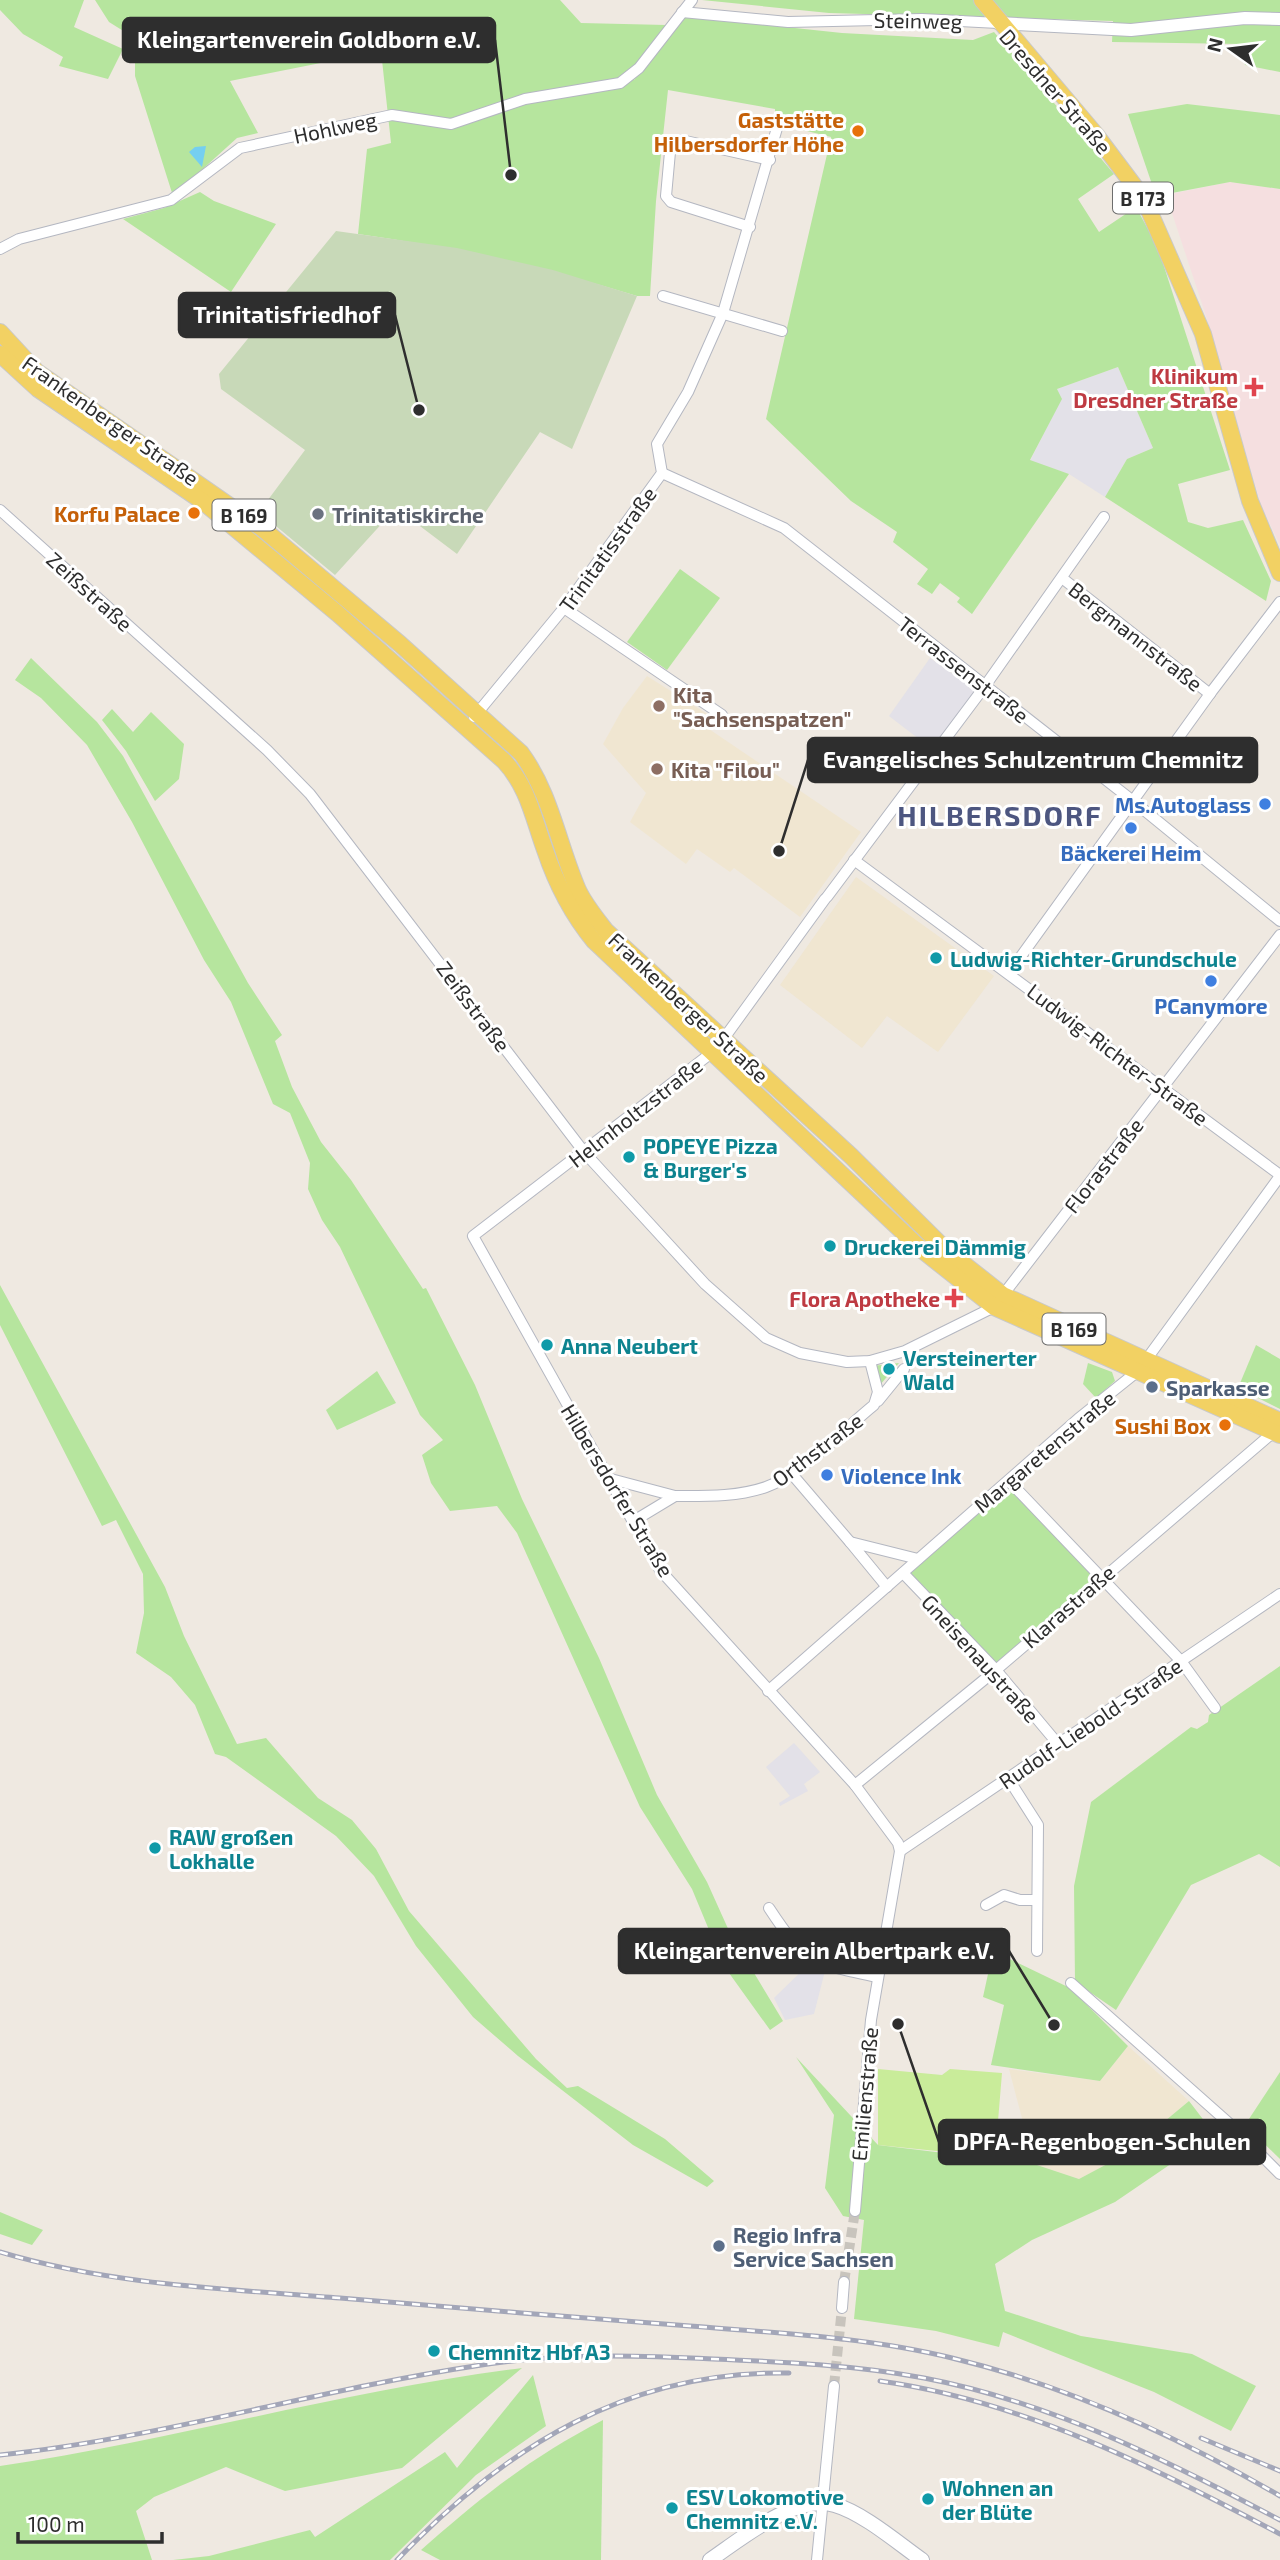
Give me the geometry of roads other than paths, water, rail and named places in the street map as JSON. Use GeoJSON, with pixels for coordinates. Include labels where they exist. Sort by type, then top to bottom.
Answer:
{"type":"FeatureCollection","features":[{"type":"Feature","properties":{"kind":"main road","name":"Dresdner Straße"},"geometry":{"type":"LineString","coordinates":[[982,0],[998,23],[1094,133],[1144,199],[1203,334],[1250,501],[1280,573]]}},
{"type":"Feature","properties":{"kind":"main road","name":"Frankenberger Straße"},"geometry":{"type":"LineString","coordinates":[[0,332],[37,372],[263,529],[522,753],[535,772],[579,892],[591,911],[623,949],[851,1156],[999,1301]]}},
{"type":"Feature","properties":{"kind":"main road","name":"Frankenberger Straße"},"geometry":{"type":"LineString","coordinates":[[0,354],[37,389],[202,501],[344,619],[504,761],[520,781],[564,897],[577,920],[612,960],[710,1054],[849,1179],[922,1250],[999,1301],[1279,1428]]}},
{"type":"Feature","properties":{"kind":"main road"},"geometry":{"type":"LineString","coordinates":[[710,2560],[775,2518],[799,2507],[823,2503],[846,2509],[922,2560]]}},
{"type":"Feature","properties":{"kind":"street","name":"Hohlweg"},"geometry":{"type":"LineString","coordinates":[[0,248],[19,240],[171,200],[240,148],[392,115],[451,124],[525,99],[620,83],[639,68],[692,0]]}},
{"type":"Feature","properties":{"kind":"street","name":"Steinweg"},"geometry":{"type":"LineString","coordinates":[[682,12],[799,21],[922,19],[1131,30],[1245,18],[1280,19]]}},
{"type":"Feature","properties":{"kind":"street","name":"Trinitatisstraße"},"geometry":{"type":"LineString","coordinates":[[466,727],[564,608],[662,473],[657,444],[688,392],[723,313],[770,160],[776,128]]}},
{"type":"Feature","properties":{"kind":"street"},"geometry":{"type":"LineString","coordinates":[[750,227],[671,202],[666,195],[670,152],[681,140],[770,160]]}},
{"type":"Feature","properties":{"kind":"street"},"geometry":{"type":"LineString","coordinates":[[663,296],[782,331]]}},
{"type":"Feature","properties":{"kind":"street","name":"Terrassenstraße"},"geometry":{"type":"LineString","coordinates":[[662,473],[784,528],[1133,801],[1280,921]]}},
{"type":"Feature","properties":{"kind":"street","name":"Zeißstraße"},"geometry":{"type":"LineString","coordinates":[[0,510],[267,750],[310,794],[584,1152],[705,1284],[766,1338],[800,1353],[847,1362],[870,1361],[905,1351],[999,1301]]}},
{"type":"Feature","properties":{"kind":"street","name":"Helmholtzstraße"},"geometry":{"type":"LineString","coordinates":[[473,1236],[710,1054],[722,1041],[985,686],[1104,517]]}},
{"type":"Feature","properties":{"kind":"street","name":"Bergmannstraße"},"geometry":{"type":"LineString","coordinates":[[1062,578],[1210,694]]}},
{"type":"Feature","properties":{"kind":"street"},"geometry":{"type":"LineString","coordinates":[[1009,973],[1210,694],[1280,602]]}},
{"type":"Feature","properties":{"kind":"street"},"geometry":{"type":"LineString","coordinates":[[564,608],[722,715]]}},
{"type":"Feature","properties":{"kind":"street","name":"Ludwig-Richter-Straße"},"geometry":{"type":"LineString","coordinates":[[854,860],[1280,1176]]}},
{"type":"Feature","properties":{"kind":"street","name":"Florastraße"},"geometry":{"type":"LineString","coordinates":[[999,1301],[1280,935]]}},
{"type":"Feature","properties":{"kind":"street","name":"Margaretenstraße"},"geometry":{"type":"LineString","coordinates":[[768,1691],[1142,1366],[1280,1176]]}},
{"type":"Feature","properties":{"kind":"street","name":"Hilbersdorfer Straße"},"geometry":{"type":"LineString","coordinates":[[473,1236],[660,1570],[855,1785],[898,1843],[900,1851]]}},
{"type":"Feature","properties":{"kind":"street","name":"Orthstraße"},"geometry":{"type":"LineString","coordinates":[[870,1361],[878,1392],[874,1405]]}},
{"type":"Feature","properties":{"kind":"street","name":"Orthstraße"},"geometry":{"type":"LineString","coordinates":[[607,1478],[675,1496],[720,1496],[764,1487],[792,1473],[874,1405],[904,1370]]}},
{"type":"Feature","properties":{"kind":"street","name":"Klarastraße"},"geometry":{"type":"LineString","coordinates":[[855,1785],[996,1670],[1101,1576],[1279,1428]]}},
{"type":"Feature","properties":{"kind":"street"},"geometry":{"type":"LineString","coordinates":[[792,1473],[887,1587]]}},
{"type":"Feature","properties":{"kind":"street"},"geometry":{"type":"LineString","coordinates":[[1009,1481],[1181,1661],[1215,1708]]}},
{"type":"Feature","properties":{"kind":"street"},"geometry":{"type":"LineString","coordinates":[[632,1522],[675,1496]]}},
{"type":"Feature","properties":{"kind":"street"},"geometry":{"type":"LineString","coordinates":[[850,1542],[918,1559]]}},
{"type":"Feature","properties":{"kind":"street","name":"Gneisenaustraße"},"geometry":{"type":"LineString","coordinates":[[903,1573],[996,1670],[1058,1744]]}},
{"type":"Feature","properties":{"kind":"street","name":"Rudolf-Liebold-Straße"},"geometry":{"type":"LineString","coordinates":[[900,1851],[1280,1594]]}},
{"type":"Feature","properties":{"kind":"street"},"geometry":{"type":"LineString","coordinates":[[1008,1778],[1038,1825],[1037,1951]]}},
{"type":"Feature","properties":{"kind":"street","name":"Emilienstraße"},"geometry":{"type":"LineString","coordinates":[[855,2211],[860,2118],[877,1978],[900,1851]]}},
{"type":"Feature","properties":{"kind":"street"},"geometry":{"type":"LineString","coordinates":[[986,1905],[1004,1895],[1037,1900]]}},
{"type":"Feature","properties":{"kind":"street"},"geometry":{"type":"LineString","coordinates":[[769,1908],[792,1943],[811,1960],[877,1978]]}},
{"type":"Feature","properties":{"kind":"street"},"geometry":{"type":"LineString","coordinates":[[1070,1983],[1231,2125],[1280,2174]]}},
{"type":"Feature","properties":{"kind":"street"},"geometry":{"type":"LineString","coordinates":[[842,2308],[844,2282]]}},
{"type":"Feature","properties":{"kind":"street"},"geometry":{"type":"LineString","coordinates":[[817,2560],[835,2386]]}},
{"type":"Feature","properties":{"kind":"water"},"geometry":{"type":"Polygon","coordinates":[[[206,146],[202,167],[189,152],[195,147],[206,146]]]}},
{"type":"Feature","properties":{"kind":"tunnel"},"geometry":{"type":"LineString","coordinates":[[844,2282],[855,2211]]}},
{"type":"Feature","properties":{"kind":"tunnel"},"geometry":{"type":"LineString","coordinates":[[834,2386],[842,2308]]}},
{"type":"Feature","properties":{"kind":"railway"},"geometry":{"type":"LineString","coordinates":[[0,2252],[84,2272],[168,2284],[789,2334],[855,2340],[920,2351],[995,2370],[1080,2398],[1162,2433],[1280,2496]]}},
{"type":"Feature","properties":{"kind":"railway"},"geometry":{"type":"LineString","coordinates":[[0,2455],[120,2437],[416,2376],[505,2362],[624,2356],[766,2361],[846,2367],[924,2378],[1017,2402],[1152,2455],[1280,2520]]}},
{"type":"Feature","properties":{"kind":"railway"},"geometry":{"type":"LineString","coordinates":[[397,2560],[438,2519],[481,2483],[526,2450],[573,2423],[623,2401],[675,2385],[730,2376],[789,2373]]}},
{"type":"Feature","properties":{"kind":"railway"},"geometry":{"type":"LineString","coordinates":[[880,2381],[985,2404],[1086,2440],[1136,2461],[1280,2534]]}},
{"type":"Feature","properties":{"kind":"railway"},"geometry":{"type":"LineString","coordinates":[[1201,2438],[1280,2471]]}},
{"type":"Feature","properties":{"kind":"place","name":"Gaststätte Hilbersdorfer Höhe"},"geometry":{"type":"Point","coordinates":[858,131]}},
{"type":"Feature","properties":{"kind":"place","name":"Kleingartenverein Goldborn e.V."},"geometry":{"type":"Point","coordinates":[511,175]}},
{"type":"Feature","properties":{"kind":"place","name":"Klinikum Dresdner Straße"},"geometry":{"type":"Point","coordinates":[1254,387]}},
{"type":"Feature","properties":{"kind":"place","name":"Trinitatisfriedhof"},"geometry":{"type":"Point","coordinates":[419,410]}},
{"type":"Feature","properties":{"kind":"place","name":"Korfu Palace"},"geometry":{"type":"Point","coordinates":[194,513]}},
{"type":"Feature","properties":{"kind":"place","name":"Trinitatiskirche"},"geometry":{"type":"Point","coordinates":[318,514]}},
{"type":"Feature","properties":{"kind":"place","name":"Kita \"Sachsenspatzen\""},"geometry":{"type":"Point","coordinates":[659,706]}},
{"type":"Feature","properties":{"kind":"place","name":"Kita \"Filou\""},"geometry":{"type":"Point","coordinates":[657,769]}},
{"type":"Feature","properties":{"kind":"place","name":"Ms.Autoglass"},"geometry":{"type":"Point","coordinates":[1265,804]}},
{"type":"Feature","properties":{"kind":"place","name":"Bäckerei Heim"},"geometry":{"type":"Point","coordinates":[1131,828]}},
{"type":"Feature","properties":{"kind":"place","name":"Evangelisches Schulzentrum Chemnitz"},"geometry":{"type":"Point","coordinates":[779,851]}},
{"type":"Feature","properties":{"kind":"place","name":"Ludwig-Richter-Grundschule"},"geometry":{"type":"Point","coordinates":[936,958]}},
{"type":"Feature","properties":{"kind":"place","name":"PCanymore"},"geometry":{"type":"Point","coordinates":[1211,981]}},
{"type":"Feature","properties":{"kind":"place","name":"POPEYE Pizza & Burger's"},"geometry":{"type":"Point","coordinates":[629,1157]}},
{"type":"Feature","properties":{"kind":"place","name":"Druckerei Dämmig"},"geometry":{"type":"Point","coordinates":[830,1246]}},
{"type":"Feature","properties":{"kind":"place","name":"Flora Apotheke"},"geometry":{"type":"Point","coordinates":[954,1298]}},
{"type":"Feature","properties":{"kind":"place","name":"Anna Neubert"},"geometry":{"type":"Point","coordinates":[547,1345]}},
{"type":"Feature","properties":{"kind":"place","name":"Versteinerter Wald"},"geometry":{"type":"Point","coordinates":[889,1369]}},
{"type":"Feature","properties":{"kind":"place","name":"Sparkasse"},"geometry":{"type":"Point","coordinates":[1152,1387]}},
{"type":"Feature","properties":{"kind":"place","name":"Sushi Box"},"geometry":{"type":"Point","coordinates":[1225,1425]}},
{"type":"Feature","properties":{"kind":"place","name":"Violence Ink"},"geometry":{"type":"Point","coordinates":[827,1475]}},
{"type":"Feature","properties":{"kind":"place","name":"RAW großen Lokhalle"},"geometry":{"type":"Point","coordinates":[155,1848]}},
{"type":"Feature","properties":{"kind":"place","name":"DPFA-Regenbogen-Schulen"},"geometry":{"type":"Point","coordinates":[898,2024]}},
{"type":"Feature","properties":{"kind":"place","name":"Kleingartenverein Albertpark e.V."},"geometry":{"type":"Point","coordinates":[1054,2025]}},
{"type":"Feature","properties":{"kind":"place","name":"Regio Infra Service Sachsen"},"geometry":{"type":"Point","coordinates":[719,2246]}},
{"type":"Feature","properties":{"kind":"place","name":"Chemnitz Hbf A3"},"geometry":{"type":"Point","coordinates":[434,2351]}},
{"type":"Feature","properties":{"kind":"place","name":"Wohnen an der Blüte"},"geometry":{"type":"Point","coordinates":[928,2499]}},
{"type":"Feature","properties":{"kind":"place","name":"ESV Lokomotive Chemnitz e.V."},"geometry":{"type":"Point","coordinates":[672,2508]}},
{"type":"Feature","properties":{"kind":"district","name":"HILBERSDORF"},"geometry":{"type":"Point","coordinates":[1000,815]}}]}
